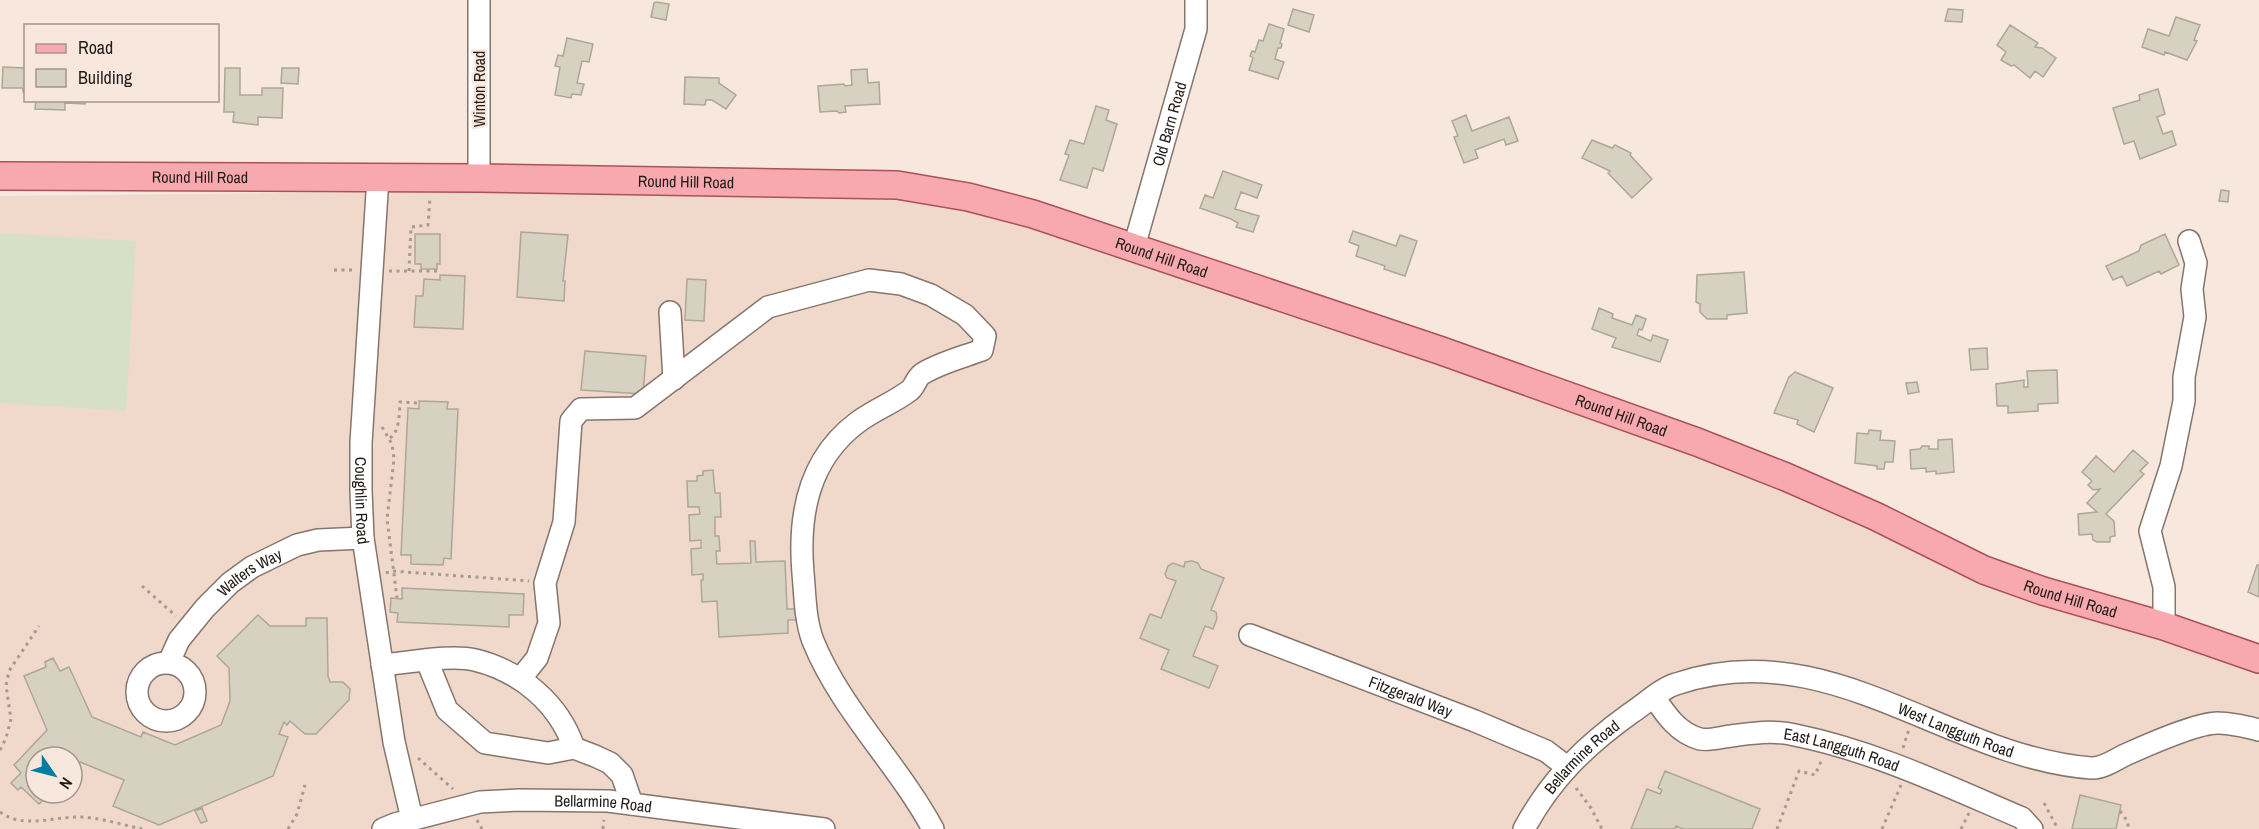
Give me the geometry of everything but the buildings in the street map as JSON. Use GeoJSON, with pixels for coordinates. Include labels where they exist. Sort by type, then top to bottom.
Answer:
{"type":"FeatureCollection","features":[{"type":"Feature","properties":{"kind":"main road","name":"Round Hill Road"},"geometry":{"type":"LineString","coordinates":[[0,176],[479,178],[897,185],[968,197],[1033,214],[1134,247],[1428,346],[1697,442],[1786,477],[1875,516],[1984,570],[2043,591],[2164,626],[2259,659]]}},
{"type":"Feature","properties":{"kind":"street","name":"Winton Road"},"geometry":{"type":"LineString","coordinates":[[479,0],[479,178]]}},
{"type":"Feature","properties":{"kind":"street","name":"Old Barn Road"},"geometry":{"type":"LineString","coordinates":[[1134,247],[1196,29],[1196,0]]}},
{"type":"Feature","properties":{"kind":"street","name":"Coughlin Road"},"geometry":{"type":"LineString","coordinates":[[378,177],[361,442],[363,538],[394,742],[412,819]]}},
{"type":"Feature","properties":{"kind":"street"},"geometry":{"type":"LineString","coordinates":[[2164,626],[2164,587],[2150,531],[2171,466],[2184,401],[2184,377],[2195,317],[2192,289],[2196,263],[2189,241]]}},
{"type":"Feature","properties":{"kind":"street"},"geometry":{"type":"LineString","coordinates":[[521,678],[537,658],[549,622],[546,582],[564,522],[571,421],[581,409],[635,408],[768,307],[869,280],[901,284],[931,295],[964,315],[985,336],[982,350],[921,374],[910,390],[857,422],[842,436],[816,474],[802,517],[803,566],[808,620],[813,640],[833,679],[893,765],[933,829]]}},
{"type":"Feature","properties":{"kind":"street"},"geometry":{"type":"LineString","coordinates":[[670,312],[674,379]]}},
{"type":"Feature","properties":{"kind":"street","name":"Walters Way"},"geometry":{"type":"LineString","coordinates":[[170,662],[178,640],[188,627],[230,583],[252,567],[297,545],[318,540],[363,538]]}},
{"type":"Feature","properties":{"kind":"street","name":"Fitzgerald Way"},"geometry":{"type":"LineString","coordinates":[[1250,635],[1475,721],[1546,751],[1567,766]]}},
{"type":"Feature","properties":{"kind":"street"},"geometry":{"type":"LineString","coordinates":[[382,665],[446,658],[474,659],[521,678],[544,698],[569,732],[574,748]]}},
{"type":"Feature","properties":{"kind":"street"},"geometry":{"type":"LineString","coordinates":[[427,661],[447,710],[485,743],[549,753],[574,748],[610,763],[622,775],[632,804]]}},
{"type":"Feature","properties":{"kind":"street","name":"West Langguth Road"},"geometry":{"type":"LineString","coordinates":[[1653,697],[1675,684],[1718,674],[1755,672],[1794,674],[1826,680],[2005,749],[2060,765],[2095,769],[2153,743],[2217,723],[2259,730]]}},
{"type":"Feature","properties":{"kind":"street","name":"Bellarmine Road"},"geometry":{"type":"LineString","coordinates":[[1524,829],[1532,814],[1567,766],[1620,721],[1653,697]]}},
{"type":"Feature","properties":{"kind":"street","name":"East Langguth Road"},"geometry":{"type":"LineString","coordinates":[[1653,697],[1671,721],[1683,732],[1702,740],[1757,732],[1793,734],[1828,743],[1899,765],[2022,818],[2032,829]]}},
{"type":"Feature","properties":{"kind":"street","name":"Bellarmine Road"},"geometry":{"type":"LineString","coordinates":[[383,829],[412,819],[480,802],[520,800],[608,801],[824,829]]}},
{"type":"Feature","properties":{"kind":"path"},"geometry":{"type":"LineString","coordinates":[[410,271],[411,226],[428,225],[431,178]]}},
{"type":"Feature","properties":{"kind":"path"},"geometry":{"type":"LineString","coordinates":[[388,282],[389,271]]}},
{"type":"Feature","properties":{"kind":"path"},"geometry":{"type":"LineString","coordinates":[[389,439],[395,435],[400,402],[419,403]]}},
{"type":"Feature","properties":{"kind":"path"},"geometry":{"type":"LineString","coordinates":[[380,424],[392,444],[394,459],[387,519],[396,598]]}},
{"type":"Feature","properties":{"kind":"path"},"geometry":{"type":"LineString","coordinates":[[384,573],[392,571],[546,582]]}},
{"type":"Feature","properties":{"kind":"path"},"geometry":{"type":"LineString","coordinates":[[142,586],[188,627]]}},
{"type":"Feature","properties":{"kind":"path"},"geometry":{"type":"LineString","coordinates":[[0,750],[11,719],[6,686],[9,671],[39,626]]}},
{"type":"Feature","properties":{"kind":"path"},"geometry":{"type":"LineString","coordinates":[[1777,829],[1799,771],[1815,775],[1828,743]]}},
{"type":"Feature","properties":{"kind":"path"},"geometry":{"type":"LineString","coordinates":[[413,751],[469,805]]}},
{"type":"Feature","properties":{"kind":"path"},"geometry":{"type":"LineString","coordinates":[[288,829],[297,813],[305,785]]}},
{"type":"Feature","properties":{"kind":"path"},"geometry":{"type":"LineString","coordinates":[[2044,803],[2058,829]]}},
{"type":"Feature","properties":{"kind":"path"},"geometry":{"type":"LineString","coordinates":[[2120,811],[2128,822],[2128,829]]}},
{"type":"Feature","properties":{"kind":"path"},"geometry":{"type":"LineString","coordinates":[[0,812],[9,818],[35,822],[80,817],[143,829]]}},
{"type":"Feature","properties":{"kind":"shaded area"},"geometry":{"type":"Polygon","coordinates":[[[398,192],[715,193],[904,198],[1004,218],[1307,312],[1799,496],[1970,579],[2062,611],[2259,670],[2259,829],[0,829],[0,196],[398,192]]]}},
{"type":"Feature","properties":{"kind":"green space"},"geometry":{"type":"Polygon","coordinates":[[[0,233],[136,241],[126,411],[0,403],[0,233]]]}}]}
